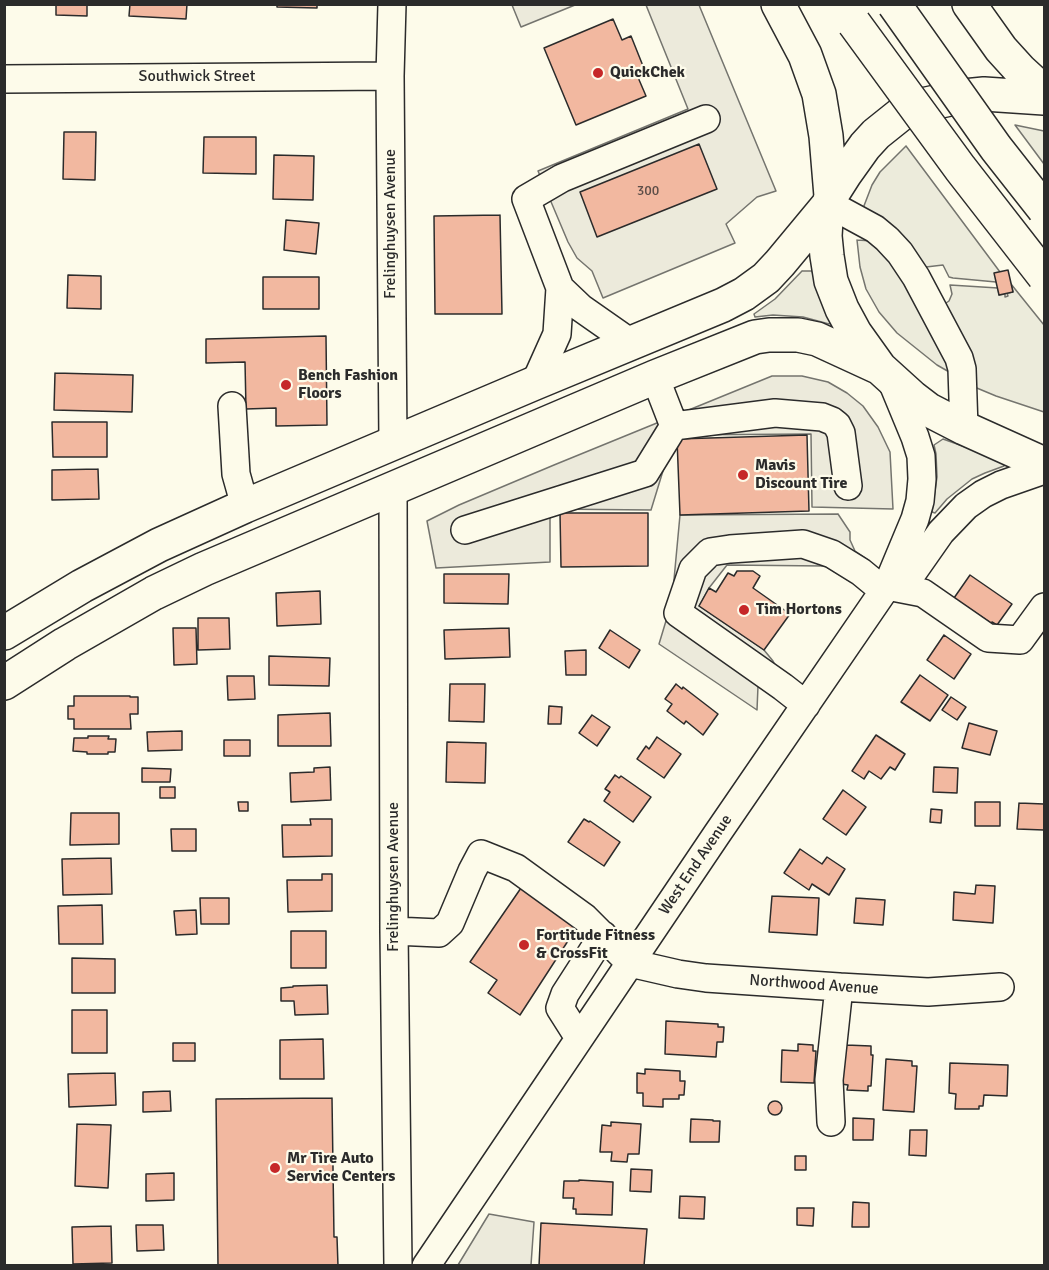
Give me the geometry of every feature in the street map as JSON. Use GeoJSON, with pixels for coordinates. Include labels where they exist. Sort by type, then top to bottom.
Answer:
{"type":"FeatureCollection","features":[{"type":"Feature","properties":{"kind":"highway"},"geometry":{"type":"LineString","coordinates":[[778,4],[805,55],[819,94],[826,135],[830,200],[826,220],[826,256],[831,281],[855,333],[885,373],[929,410],[1044,464]]}},
{"type":"Feature","properties":{"kind":"highway"},"geometry":{"type":"LineString","coordinates":[[894,4],[996,148],[1044,209]]}},
{"type":"Feature","properties":{"kind":"highway"},"geometry":{"type":"LineString","coordinates":[[969,4],[1001,50],[1044,92]]}},
{"type":"Feature","properties":{"kind":"highway"},"geometry":{"type":"LineString","coordinates":[[848,14],[960,168],[1044,276]]}},
{"type":"Feature","properties":{"kind":"highway"},"geometry":{"type":"LineString","coordinates":[[4,633],[82,586],[159,545],[245,506],[723,305],[744,294],[766,278],[780,263],[830,200],[864,146],[902,114],[931,102],[964,96],[984,94],[1044,98]]}},
{"type":"Feature","properties":{"kind":"highway"},"geometry":{"type":"LineString","coordinates":[[4,683],[65,644],[154,593],[204,569],[755,336],[798,335],[817,339],[885,373]]}},
{"type":"Feature","properties":{"kind":"street","name":"Frelinghuysen Avenue"},"geometry":{"type":"LineString","coordinates":[[392,4],[390,76],[393,443]]}},
{"type":"Feature","properties":{"kind":"street","name":"Southwick Street"},"geometry":{"type":"LineString","coordinates":[[4,79],[390,76]]}},
{"type":"Feature","properties":{"kind":"street"},"geometry":{"type":"LineString","coordinates":[[535,383],[557,334],[560,288],[526,199],[562,178],[706,119]]}},
{"type":"Feature","properties":{"kind":"street"},"geometry":{"type":"LineString","coordinates":[[830,200],[887,239],[900,253],[916,277],[959,358],[962,369],[964,428]]}},
{"type":"Feature","properties":{"kind":"street"},"geometry":{"type":"LineString","coordinates":[[560,288],[581,308],[632,343]]}},
{"type":"Feature","properties":{"kind":"street","name":"West End Avenue"},"geometry":{"type":"LineString","coordinates":[[426,1266],[886,588],[915,519],[920,501],[922,479],[921,456],[915,437],[885,373]]}},
{"type":"Feature","properties":{"kind":"street"},"geometry":{"type":"LineString","coordinates":[[655,377],[674,426]]}},
{"type":"Feature","properties":{"kind":"street"},"geometry":{"type":"LineString","coordinates":[[232,406],[236,474],[245,506]]}},
{"type":"Feature","properties":{"kind":"street"},"geometry":{"type":"LineString","coordinates":[[674,426],[776,413],[822,417],[837,425],[841,433],[848,486]]}},
{"type":"Feature","properties":{"kind":"street"},"geometry":{"type":"LineString","coordinates":[[465,530],[645,473],[674,426]]}},
{"type":"Feature","properties":{"kind":"street","name":"West End Avenue"},"geometry":{"type":"LineString","coordinates":[[886,588],[913,572],[941,532],[966,506],[1001,485],[1044,470]]}},
{"type":"Feature","properties":{"kind":"street","name":"Frelinghuysen Avenue"},"geometry":{"type":"LineString","coordinates":[[393,488],[394,931],[398,1266]]}},
{"type":"Feature","properties":{"kind":"street"},"geometry":{"type":"LineString","coordinates":[[806,705],[678,613],[693,569],[710,552],[803,544],[832,554],[886,588],[923,593],[988,638],[1020,640],[1044,607]]}},
{"type":"Feature","properties":{"kind":"street"},"geometry":{"type":"LineString","coordinates":[[394,931],[439,933],[450,922],[481,854],[516,868],[585,918],[630,963]]}},
{"type":"Feature","properties":{"kind":"street"},"geometry":{"type":"LineString","coordinates":[[579,1038],[560,1008],[565,994],[603,935]]}},
{"type":"Feature","properties":{"kind":"street","name":"Northwood Avenue"},"geometry":{"type":"LineString","coordinates":[[630,963],[706,978],[838,987],[927,992],[1000,987]]}},
{"type":"Feature","properties":{"kind":"street"},"geometry":{"type":"LineString","coordinates":[[831,1122],[829,1080],[838,987]]}},
{"type":"Feature","properties":{"kind":"shaded area"},"geometry":{"type":"Polygon","coordinates":[[[512,5],[575,5],[521,27],[512,5]]]}},
{"type":"Feature","properties":{"kind":"shaded area"},"geometry":{"type":"Polygon","coordinates":[[[646,5],[699,5],[776,191],[757,197],[726,224],[735,243],[603,298],[592,271],[577,258],[568,242],[538,171],[688,109],[646,5]]]}},
{"type":"Feature","properties":{"kind":"shaded area"},"geometry":{"type":"Polygon","coordinates":[[[1015,125],[1044,131],[1044,164],[1015,125]]]}},
{"type":"Feature","properties":{"kind":"shaded area"},"geometry":{"type":"Polygon","coordinates":[[[906,146],[1000,272],[996,282],[953,278],[949,277],[943,265],[926,267],[919,265],[862,211],[872,185],[880,172],[906,146]]]}},
{"type":"Feature","properties":{"kind":"shaded area"},"geometry":{"type":"Polygon","coordinates":[[[857,240],[873,241],[886,251],[938,336],[951,373],[937,365],[897,333],[879,312],[866,289],[860,267],[857,240]]]}},
{"type":"Feature","properties":{"kind":"shaded area"},"geometry":{"type":"Polygon","coordinates":[[[802,271],[812,271],[818,289],[833,318],[829,324],[803,317],[773,315],[755,317],[754,314],[775,299],[802,271]]]}},
{"type":"Feature","properties":{"kind":"shaded area"},"geometry":{"type":"Polygon","coordinates":[[[1011,284],[1044,325],[1044,412],[972,386],[947,313],[946,303],[952,294],[950,285],[998,288],[999,295],[1005,294],[1005,297],[1008,296],[1007,293],[1013,292],[1011,284]]]}},
{"type":"Feature","properties":{"kind":"shaded area"},"geometry":{"type":"Polygon","coordinates":[[[772,376],[802,376],[828,382],[863,406],[878,427],[890,452],[893,509],[812,507],[811,434],[674,435],[651,510],[550,509],[550,562],[436,568],[427,521],[554,465],[772,376]]]}},
{"type":"Feature","properties":{"kind":"shaded area"},"geometry":{"type":"Polygon","coordinates":[[[943,439],[985,454],[1004,458],[1004,466],[972,479],[947,499],[935,513],[932,512],[937,477],[934,445],[943,439]]]}},
{"type":"Feature","properties":{"kind":"shaded area"},"geometry":{"type":"Polygon","coordinates":[[[838,514],[850,532],[850,540],[855,551],[867,559],[851,582],[825,566],[727,565],[709,588],[699,606],[764,650],[773,661],[779,672],[758,686],[757,710],[659,644],[672,601],[680,515],[838,514]]]}},
{"type":"Feature","properties":{"kind":"shaded area"},"geometry":{"type":"Polygon","coordinates":[[[489,1214],[534,1222],[531,1265],[458,1265],[489,1214]]]}},
{"type":"Feature","properties":{"kind":"building"},"geometry":{"type":"Polygon","coordinates":[[[56,4],[87,4],[87,16],[56,15],[56,4]]]}},
{"type":"Feature","properties":{"kind":"building"},"geometry":{"type":"Polygon","coordinates":[[[130,4],[187,4],[186,19],[129,16],[130,4]]]}},
{"type":"Feature","properties":{"kind":"building"},"geometry":{"type":"Polygon","coordinates":[[[277,4],[317,4],[317,8],[277,7],[277,4]]]}},
{"type":"Feature","properties":{"kind":"building","name":"QuickChek"},"geometry":{"type":"Polygon","coordinates":[[[613,19],[622,40],[631,36],[645,71],[637,75],[646,96],[576,125],[544,48],[613,19]]]}},
{"type":"Feature","properties":{"kind":"building"},"geometry":{"type":"Polygon","coordinates":[[[64,132],[96,132],[95,180],[63,179],[64,132]]]}},
{"type":"Feature","properties":{"kind":"building"},"geometry":{"type":"Polygon","coordinates":[[[204,137],[256,137],[256,174],[203,173],[204,137]]]}},
{"type":"Feature","properties":{"kind":"building"},"geometry":{"type":"Polygon","coordinates":[[[699,144],[717,189],[597,237],[580,192],[699,144]]]}},
{"type":"Feature","properties":{"kind":"building"},"geometry":{"type":"Polygon","coordinates":[[[274,155],[314,156],[313,200],[273,199],[274,155]]]}},
{"type":"Feature","properties":{"kind":"building"},"geometry":{"type":"Polygon","coordinates":[[[500,215],[502,314],[435,314],[434,216],[500,215]]]}},
{"type":"Feature","properties":{"kind":"building"},"geometry":{"type":"Polygon","coordinates":[[[286,220],[319,223],[316,254],[284,250],[286,220]]]}},
{"type":"Feature","properties":{"kind":"building"},"geometry":{"type":"Polygon","coordinates":[[[1008,270],[1013,292],[999,295],[994,273],[1008,270]]]}},
{"type":"Feature","properties":{"kind":"building"},"geometry":{"type":"Polygon","coordinates":[[[68,275],[101,276],[101,309],[67,308],[68,275]]]}},
{"type":"Feature","properties":{"kind":"building"},"geometry":{"type":"Polygon","coordinates":[[[263,277],[319,277],[319,309],[263,309],[263,277]]]}},
{"type":"Feature","properties":{"kind":"building","name":"Bench Fashion Floors"},"geometry":{"type":"Polygon","coordinates":[[[326,336],[327,425],[276,426],[276,408],[246,409],[245,362],[206,363],[206,339],[326,336]]]}},
{"type":"Feature","properties":{"kind":"building"},"geometry":{"type":"Polygon","coordinates":[[[55,373],[133,375],[132,412],[54,410],[55,373]]]}},
{"type":"Feature","properties":{"kind":"building"},"geometry":{"type":"Polygon","coordinates":[[[52,422],[107,422],[107,457],[53,457],[52,422]]]}},
{"type":"Feature","properties":{"kind":"building","name":"Mavis Discount Tire"},"geometry":{"type":"Polygon","coordinates":[[[807,435],[809,511],[680,515],[677,439],[807,435]]]}},
{"type":"Feature","properties":{"kind":"building"},"geometry":{"type":"Polygon","coordinates":[[[98,469],[99,499],[52,500],[52,470],[98,469]]]}},
{"type":"Feature","properties":{"kind":"building"},"geometry":{"type":"Polygon","coordinates":[[[560,513],[648,513],[648,566],[561,567],[560,513]]]}},
{"type":"Feature","properties":{"kind":"building","name":"Tim Hortons"},"geometry":{"type":"Polygon","coordinates":[[[737,571],[753,571],[760,576],[753,588],[790,614],[764,650],[699,606],[709,588],[716,592],[728,573],[734,576],[737,571]]]}},
{"type":"Feature","properties":{"kind":"building"},"geometry":{"type":"Polygon","coordinates":[[[444,574],[509,574],[508,604],[444,603],[444,574]]]}},
{"type":"Feature","properties":{"kind":"building"},"geometry":{"type":"Polygon","coordinates":[[[970,575],[1012,604],[997,625],[954,598],[970,575]]]}},
{"type":"Feature","properties":{"kind":"building"},"geometry":{"type":"Polygon","coordinates":[[[320,591],[321,624],[277,626],[276,593],[320,591]]]}},
{"type":"Feature","properties":{"kind":"building"},"geometry":{"type":"Polygon","coordinates":[[[198,618],[229,618],[230,649],[198,650],[198,618]]]}},
{"type":"Feature","properties":{"kind":"building"},"geometry":{"type":"Polygon","coordinates":[[[173,628],[196,628],[197,664],[174,665],[173,628]]]}},
{"type":"Feature","properties":{"kind":"building"},"geometry":{"type":"Polygon","coordinates":[[[509,628],[510,657],[445,659],[444,630],[509,628]]]}},
{"type":"Feature","properties":{"kind":"building"},"geometry":{"type":"Polygon","coordinates":[[[610,630],[640,650],[629,668],[599,648],[610,630]]]}},
{"type":"Feature","properties":{"kind":"building"},"geometry":{"type":"Polygon","coordinates":[[[944,635],[971,654],[954,679],[927,660],[944,635]]]}},
{"type":"Feature","properties":{"kind":"building"},"geometry":{"type":"Polygon","coordinates":[[[586,650],[586,675],[566,675],[565,651],[586,650]]]}},
{"type":"Feature","properties":{"kind":"building"},"geometry":{"type":"Polygon","coordinates":[[[269,656],[330,658],[329,686],[269,685],[269,656]]]}},
{"type":"Feature","properties":{"kind":"building"},"geometry":{"type":"Polygon","coordinates":[[[920,675],[948,695],[930,721],[901,702],[920,675]]]}},
{"type":"Feature","properties":{"kind":"building"},"geometry":{"type":"Polygon","coordinates":[[[227,676],[254,676],[255,699],[228,700],[227,676]]]}},
{"type":"Feature","properties":{"kind":"building"},"geometry":{"type":"Polygon","coordinates":[[[450,684],[485,684],[484,722],[449,721],[450,684]]]}},
{"type":"Feature","properties":{"kind":"building"},"geometry":{"type":"Polygon","coordinates":[[[676,684],[718,714],[703,735],[686,721],[684,724],[667,711],[672,704],[665,699],[676,684]]]}},
{"type":"Feature","properties":{"kind":"building"},"geometry":{"type":"Polygon","coordinates":[[[74,696],[138,697],[138,714],[130,714],[131,729],[74,729],[74,719],[68,719],[68,706],[74,706],[74,696]]]}},
{"type":"Feature","properties":{"kind":"building"},"geometry":{"type":"Polygon","coordinates":[[[951,697],[966,707],[957,720],[942,710],[951,697]]]}},
{"type":"Feature","properties":{"kind":"building"},"geometry":{"type":"Polygon","coordinates":[[[549,706],[562,707],[561,724],[548,724],[549,706]]]}},
{"type":"Feature","properties":{"kind":"building"},"geometry":{"type":"Polygon","coordinates":[[[330,713],[331,746],[278,746],[278,715],[330,713]]]}},
{"type":"Feature","properties":{"kind":"building"},"geometry":{"type":"Polygon","coordinates":[[[592,715],[610,727],[597,746],[579,733],[592,715]]]}},
{"type":"Feature","properties":{"kind":"building"},"geometry":{"type":"Polygon","coordinates":[[[969,723],[997,731],[990,755],[962,748],[969,723]]]}},
{"type":"Feature","properties":{"kind":"building"},"geometry":{"type":"Polygon","coordinates":[[[182,731],[182,750],[148,751],[147,732],[182,731]]]}},
{"type":"Feature","properties":{"kind":"building"},"geometry":{"type":"Polygon","coordinates":[[[876,735],[905,754],[895,770],[890,767],[881,779],[869,771],[864,779],[852,771],[876,735]]]}},
{"type":"Feature","properties":{"kind":"building"},"geometry":{"type":"Polygon","coordinates":[[[88,736],[109,736],[108,739],[116,739],[115,752],[87,754],[87,752],[73,751],[74,738],[88,738],[88,736]]]}},
{"type":"Feature","properties":{"kind":"building"},"geometry":{"type":"Polygon","coordinates":[[[657,737],[681,754],[664,778],[637,759],[646,746],[649,749],[657,737]]]}},
{"type":"Feature","properties":{"kind":"building"},"geometry":{"type":"Polygon","coordinates":[[[224,740],[250,740],[250,756],[224,756],[224,740]]]}},
{"type":"Feature","properties":{"kind":"building"},"geometry":{"type":"Polygon","coordinates":[[[447,742],[486,743],[485,783],[446,782],[447,742]]]}},
{"type":"Feature","properties":{"kind":"building"},"geometry":{"type":"Polygon","coordinates":[[[330,767],[331,800],[291,802],[290,773],[314,772],[314,768],[330,767]]]}},
{"type":"Feature","properties":{"kind":"building"},"geometry":{"type":"Polygon","coordinates":[[[934,767],[958,768],[957,793],[933,792],[934,767]]]}},
{"type":"Feature","properties":{"kind":"building"},"geometry":{"type":"Polygon","coordinates":[[[142,768],[171,769],[170,782],[142,782],[142,768]]]}},
{"type":"Feature","properties":{"kind":"building"},"geometry":{"type":"Polygon","coordinates":[[[615,775],[619,778],[621,776],[651,797],[633,822],[604,801],[610,792],[605,789],[615,775]]]}},
{"type":"Feature","properties":{"kind":"building"},"geometry":{"type":"Polygon","coordinates":[[[160,787],[175,787],[175,798],[160,798],[160,787]]]}},
{"type":"Feature","properties":{"kind":"building"},"geometry":{"type":"Polygon","coordinates":[[[843,790],[866,807],[846,835],[823,819],[843,790]]]}},
{"type":"Feature","properties":{"kind":"building"},"geometry":{"type":"Polygon","coordinates":[[[238,802],[248,802],[248,811],[239,811],[238,802]]]}},
{"type":"Feature","properties":{"kind":"building"},"geometry":{"type":"Polygon","coordinates":[[[975,802],[1000,802],[1000,826],[975,826],[975,802]]]}},
{"type":"Feature","properties":{"kind":"building"},"geometry":{"type":"Polygon","coordinates":[[[1019,803],[1044,804],[1044,830],[1017,829],[1019,803]]]}},
{"type":"Feature","properties":{"kind":"building"},"geometry":{"type":"Polygon","coordinates":[[[931,809],[942,810],[941,823],[930,822],[931,809]]]}},
{"type":"Feature","properties":{"kind":"building"},"geometry":{"type":"Polygon","coordinates":[[[71,813],[119,813],[119,844],[70,845],[71,813]]]}},
{"type":"Feature","properties":{"kind":"building"},"geometry":{"type":"Polygon","coordinates":[[[310,819],[332,819],[332,856],[283,857],[282,825],[311,825],[310,819]]]}},
{"type":"Feature","properties":{"kind":"building"},"geometry":{"type":"Polygon","coordinates":[[[584,819],[620,842],[604,866],[568,842],[584,819]]]}},
{"type":"Feature","properties":{"kind":"building"},"geometry":{"type":"Polygon","coordinates":[[[171,829],[196,829],[196,851],[172,851],[171,829]]]}},
{"type":"Feature","properties":{"kind":"building"},"geometry":{"type":"Polygon","coordinates":[[[800,849],[822,864],[827,857],[845,869],[829,895],[812,884],[809,890],[784,873],[800,849]]]}},
{"type":"Feature","properties":{"kind":"building"},"geometry":{"type":"Polygon","coordinates":[[[111,858],[112,894],[63,895],[62,859],[111,858]]]}},
{"type":"Feature","properties":{"kind":"building"},"geometry":{"type":"Polygon","coordinates":[[[322,874],[332,874],[332,911],[288,912],[287,880],[322,880],[322,874]]]}},
{"type":"Feature","properties":{"kind":"building"},"geometry":{"type":"Polygon","coordinates":[[[976,885],[995,886],[993,923],[953,920],[954,892],[975,894],[976,885]]]}},
{"type":"Feature","properties":{"kind":"building","name":"Fortitude Fitness & CrossFit"},"geometry":{"type":"Polygon","coordinates":[[[521,888],[577,927],[520,1015],[488,993],[497,980],[470,962],[521,888]]]}},
{"type":"Feature","properties":{"kind":"building"},"geometry":{"type":"Polygon","coordinates":[[[772,896],[819,898],[817,935],[769,932],[772,896]]]}},
{"type":"Feature","properties":{"kind":"building"},"geometry":{"type":"Polygon","coordinates":[[[200,898],[229,898],[229,924],[201,924],[200,898]]]}},
{"type":"Feature","properties":{"kind":"building"},"geometry":{"type":"Polygon","coordinates":[[[856,898],[885,900],[883,925],[854,923],[856,898]]]}},
{"type":"Feature","properties":{"kind":"building"},"geometry":{"type":"Polygon","coordinates":[[[102,905],[103,944],[59,944],[58,906],[102,905]]]}},
{"type":"Feature","properties":{"kind":"building"},"geometry":{"type":"Polygon","coordinates":[[[196,910],[197,934],[176,935],[174,911],[196,910]]]}},
{"type":"Feature","properties":{"kind":"building"},"geometry":{"type":"Polygon","coordinates":[[[291,931],[326,931],[326,968],[291,968],[291,931]]]}},
{"type":"Feature","properties":{"kind":"building"},"geometry":{"type":"Polygon","coordinates":[[[72,958],[115,959],[115,993],[72,993],[72,958]]]}},
{"type":"Feature","properties":{"kind":"building"},"geometry":{"type":"Polygon","coordinates":[[[327,985],[328,1014],[295,1015],[294,1001],[281,1001],[281,988],[327,985]]]}},
{"type":"Feature","properties":{"kind":"building"},"geometry":{"type":"Polygon","coordinates":[[[72,1010],[107,1010],[107,1053],[72,1053],[72,1010]]]}},
{"type":"Feature","properties":{"kind":"building"},"geometry":{"type":"Polygon","coordinates":[[[666,1021],[718,1024],[718,1027],[724,1027],[723,1042],[717,1042],[716,1057],[665,1054],[666,1021]]]}},
{"type":"Feature","properties":{"kind":"building"},"geometry":{"type":"Polygon","coordinates":[[[323,1039],[324,1079],[280,1079],[280,1040],[323,1039]]]}},
{"type":"Feature","properties":{"kind":"building"},"geometry":{"type":"Polygon","coordinates":[[[173,1043],[195,1043],[195,1061],[173,1061],[173,1043]]]}},
{"type":"Feature","properties":{"kind":"building"},"geometry":{"type":"Polygon","coordinates":[[[798,1044],[813,1045],[813,1051],[816,1051],[814,1083],[781,1082],[782,1050],[798,1051],[798,1044]]]}},
{"type":"Feature","properties":{"kind":"building"},"geometry":{"type":"Polygon","coordinates":[[[846,1045],[871,1046],[871,1055],[873,1055],[871,1086],[868,1086],[868,1091],[847,1090],[848,1085],[841,1084],[846,1045]]]}},
{"type":"Feature","properties":{"kind":"building"},"geometry":{"type":"Polygon","coordinates":[[[886,1059],[912,1061],[912,1066],[917,1066],[914,1112],[883,1110],[886,1059]]]}},
{"type":"Feature","properties":{"kind":"building"},"geometry":{"type":"Polygon","coordinates":[[[950,1063],[1008,1065],[1007,1096],[984,1095],[983,1106],[979,1106],[979,1109],[955,1109],[956,1094],[949,1093],[950,1063]]]}},
{"type":"Feature","properties":{"kind":"building"},"geometry":{"type":"Polygon","coordinates":[[[645,1069],[680,1071],[680,1081],[685,1081],[684,1095],[679,1095],[679,1099],[663,1099],[663,1107],[643,1106],[643,1093],[637,1093],[637,1073],[645,1074],[645,1069]]]}},
{"type":"Feature","properties":{"kind":"building"},"geometry":{"type":"Polygon","coordinates":[[[115,1073],[116,1105],[69,1107],[68,1074],[115,1073]]]}},
{"type":"Feature","properties":{"kind":"building"},"geometry":{"type":"Polygon","coordinates":[[[170,1091],[171,1111],[143,1112],[143,1092],[170,1091]]]}},
{"type":"Feature","properties":{"kind":"building","name":"Mr Tire Auto Service Centers"},"geometry":{"type":"Polygon","coordinates":[[[332,1098],[334,1237],[337,1237],[338,1266],[218,1266],[216,1099],[332,1098]]]}},
{"type":"Feature","properties":{"kind":"building"},"geometry":{"type":"Polygon","coordinates":[[[772,1101],[778,1101],[782,1108],[778,1115],[772,1115],[768,1111],[768,1105],[772,1101]]]}},
{"type":"Feature","properties":{"kind":"building"},"geometry":{"type":"Polygon","coordinates":[[[853,1118],[874,1119],[873,1140],[853,1140],[853,1118]]]}},
{"type":"Feature","properties":{"kind":"building"},"geometry":{"type":"Polygon","coordinates":[[[691,1119],[720,1121],[719,1142],[690,1142],[691,1119]]]}},
{"type":"Feature","properties":{"kind":"building"},"geometry":{"type":"Polygon","coordinates":[[[611,1122],[641,1124],[639,1154],[628,1154],[627,1162],[611,1161],[612,1152],[600,1152],[602,1125],[611,1126],[611,1122]]]}},
{"type":"Feature","properties":{"kind":"building"},"geometry":{"type":"Polygon","coordinates":[[[77,1124],[111,1125],[108,1188],[75,1186],[77,1124]]]}},
{"type":"Feature","properties":{"kind":"building"},"geometry":{"type":"Polygon","coordinates":[[[910,1130],[927,1130],[926,1156],[909,1155],[910,1130]]]}},
{"type":"Feature","properties":{"kind":"building"},"geometry":{"type":"Polygon","coordinates":[[[795,1156],[806,1156],[806,1170],[795,1170],[795,1156]]]}},
{"type":"Feature","properties":{"kind":"building"},"geometry":{"type":"Polygon","coordinates":[[[631,1169],[652,1170],[651,1192],[630,1191],[631,1169]]]}},
{"type":"Feature","properties":{"kind":"building"},"geometry":{"type":"Polygon","coordinates":[[[174,1173],[174,1200],[146,1201],[146,1174],[174,1173]]]}},
{"type":"Feature","properties":{"kind":"building"},"geometry":{"type":"Polygon","coordinates":[[[564,1181],[613,1182],[612,1215],[576,1214],[576,1209],[573,1209],[574,1198],[563,1198],[564,1181]]]}},
{"type":"Feature","properties":{"kind":"building"},"geometry":{"type":"Polygon","coordinates":[[[680,1196],[705,1197],[704,1219],[679,1218],[680,1196]]]}},
{"type":"Feature","properties":{"kind":"building"},"geometry":{"type":"Polygon","coordinates":[[[853,1202],[869,1203],[869,1227],[852,1227],[853,1202]]]}},
{"type":"Feature","properties":{"kind":"building"},"geometry":{"type":"Polygon","coordinates":[[[797,1208],[814,1208],[813,1226],[797,1225],[797,1208]]]}},
{"type":"Feature","properties":{"kind":"building"},"geometry":{"type":"Polygon","coordinates":[[[541,1223],[647,1229],[644,1266],[539,1266],[541,1223]]]}},
{"type":"Feature","properties":{"kind":"building"},"geometry":{"type":"Polygon","coordinates":[[[136,1225],[163,1225],[164,1250],[137,1251],[136,1225]]]}},
{"type":"Feature","properties":{"kind":"building"},"geometry":{"type":"Polygon","coordinates":[[[111,1226],[112,1263],[73,1264],[72,1227],[111,1226]]]}},
{"type":"Feature","properties":{"kind":"place","name":"QuickChek"},"geometry":{"type":"Point","coordinates":[598,73]}},
{"type":"Feature","properties":{"kind":"place","name":"Bench Fashion Floors"},"geometry":{"type":"Point","coordinates":[286,385]}},
{"type":"Feature","properties":{"kind":"place","name":"Mavis Discount Tire"},"geometry":{"type":"Point","coordinates":[743,475]}},
{"type":"Feature","properties":{"kind":"place","name":"Tim Hortons"},"geometry":{"type":"Point","coordinates":[744,610]}},
{"type":"Feature","properties":{"kind":"place","name":"Fortitude Fitness & CrossFit"},"geometry":{"type":"Point","coordinates":[524,945]}},
{"type":"Feature","properties":{"kind":"place","name":"Mr Tire Auto Service Centers"},"geometry":{"type":"Point","coordinates":[275,1168]}}]}
